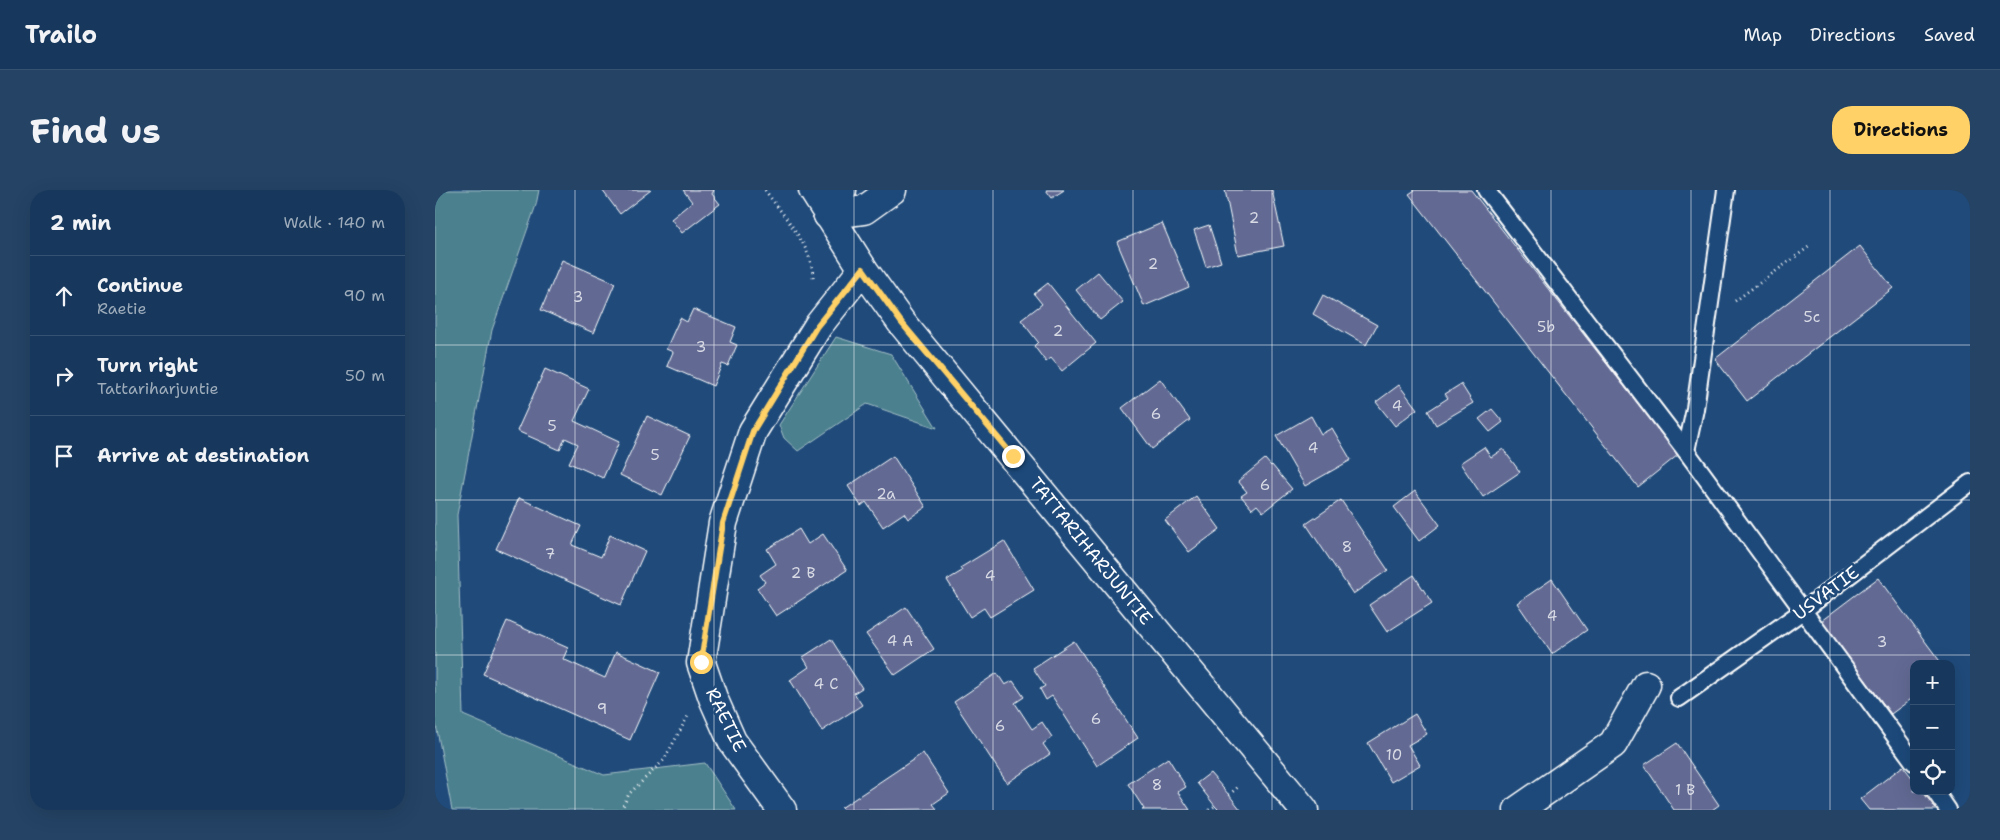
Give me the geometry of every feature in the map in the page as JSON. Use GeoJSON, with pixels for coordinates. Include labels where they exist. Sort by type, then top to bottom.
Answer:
{"type":"FeatureCollection","features":[{"type":"Feature","properties":{"kind":"street","name":"TATTARIHARJUNTIE"},"geometry":{"type":"LineString","coordinates":[[813,190],[863,269],[901,322],[1304,810]]}},
{"type":"Feature","properties":{"kind":"street"},"geometry":{"type":"LineString","coordinates":[[828,215],[842,190]]}},
{"type":"Feature","properties":{"kind":"street"},"geometry":{"type":"LineString","coordinates":[[828,215],[864,210],[892,190]]}},
{"type":"Feature","properties":{"kind":"street","name":"RAETIE"},"geometry":{"type":"LineString","coordinates":[[781,810],[732,741],[713,698],[701,662],[723,523],[753,431],[817,326],[863,269]]}},
{"type":"Feature","properties":{"kind":"street"},"geometry":{"type":"LineString","coordinates":[[1518,810],[1613,744],[1646,685]]}},
{"type":"Feature","properties":{"kind":"lane"},"geometry":{"type":"LineString","coordinates":[[1485,190],[1687,451],[1910,756]]}},
{"type":"Feature","properties":{"kind":"lane"},"geometry":{"type":"LineString","coordinates":[[1687,451],[1695,409],[1726,190]]}},
{"type":"Feature","properties":{"kind":"lane","name":"USVATIE"},"geometry":{"type":"LineString","coordinates":[[1679,698],[1804,610],[1970,483]]}},
{"type":"Feature","properties":{"kind":"lane"},"geometry":{"type":"LineString","coordinates":[[1938,795],[1948,810]]}},
{"type":"Feature","properties":{"kind":"path"},"geometry":{"type":"LineString","coordinates":[[765,190],[800,240],[814,267],[813,283]]}},
{"type":"Feature","properties":{"kind":"path"},"geometry":{"type":"LineString","coordinates":[[1707,322],[1810,246]]}},
{"type":"Feature","properties":{"kind":"path"},"geometry":{"type":"LineString","coordinates":[[621,810],[629,794],[664,760],[693,707]]}},
{"type":"Feature","properties":{"kind":"path"},"geometry":{"type":"LineString","coordinates":[[1229,795],[1239,786]]}},
{"type":"Feature","properties":{"kind":"path"},"geometry":{"type":"LineString","coordinates":[[1209,810],[1215,806]]}},
{"type":"Feature","properties":{"kind":"green space"},"geometry":{"type":"Polygon","coordinates":[[[435,190],[539,190],[536,205],[492,330],[457,515],[463,715],[604,775],[705,763],[736,810],[452,810],[435,719],[435,190]]]}},
{"type":"Feature","properties":{"kind":"green space"},"geometry":{"type":"Polygon","coordinates":[[[836,337],[891,354],[937,428],[867,404],[798,451],[784,438],[779,425],[836,337]]]}},
{"type":"Feature","properties":{"kind":"building"},"geometry":{"type":"Polygon","coordinates":[[[602,190],[651,190],[620,214],[602,190]]]}},
{"type":"Feature","properties":{"kind":"building"},"geometry":{"type":"Polygon","coordinates":[[[683,190],[714,190],[712,194],[720,204],[682,233],[671,219],[692,202],[683,190]]]}},
{"type":"Feature","properties":{"kind":"building"},"geometry":{"type":"Polygon","coordinates":[[[1046,190],[1064,190],[1052,198],[1046,190]]]}},
{"type":"Feature","properties":{"kind":"building"},"geometry":{"type":"Polygon","coordinates":[[[1225,190],[1272,190],[1284,246],[1238,255],[1225,190]]]}},
{"type":"Feature","properties":{"kind":"building"},"geometry":{"type":"Polygon","coordinates":[[[1415,190],[1471,190],[1678,455],[1638,487],[1409,194],[1415,190]]]}},
{"type":"Feature","properties":{"kind":"building"},"geometry":{"type":"Polygon","coordinates":[[[1162,223],[1189,287],[1144,306],[1117,242],[1162,223]]]}},
{"type":"Feature","properties":{"kind":"building"},"geometry":{"type":"Polygon","coordinates":[[[1209,225],[1221,262],[1206,267],[1194,230],[1209,225]]]}},
{"type":"Feature","properties":{"kind":"building"},"geometry":{"type":"Polygon","coordinates":[[[1860,246],[1893,288],[1747,401],[1715,359],[1860,246]]]}},
{"type":"Feature","properties":{"kind":"building"},"geometry":{"type":"Polygon","coordinates":[[[562,260],[615,283],[594,333],[541,310],[562,260]]]}},
{"type":"Feature","properties":{"kind":"building"},"geometry":{"type":"Polygon","coordinates":[[[1098,272],[1123,302],[1100,320],[1076,290],[1098,272]]]}},
{"type":"Feature","properties":{"kind":"building"},"geometry":{"type":"Polygon","coordinates":[[[1048,283],[1096,343],[1062,371],[1051,358],[1046,362],[1034,346],[1038,342],[1021,320],[1042,304],[1034,294],[1048,283]]]}},
{"type":"Feature","properties":{"kind":"building"},"geometry":{"type":"Polygon","coordinates":[[[1323,295],[1377,325],[1366,345],[1313,314],[1323,295]]]}},
{"type":"Feature","properties":{"kind":"building"},"geometry":{"type":"Polygon","coordinates":[[[693,309],[736,327],[730,342],[737,345],[728,366],[722,364],[713,386],[667,366],[673,352],[666,349],[680,318],[687,322],[693,309]]]}},
{"type":"Feature","properties":{"kind":"building"},"geometry":{"type":"Polygon","coordinates":[[[545,369],[589,389],[574,421],[619,442],[603,478],[569,463],[578,444],[565,438],[560,450],[517,431],[545,369]]]}},
{"type":"Feature","properties":{"kind":"building"},"geometry":{"type":"Polygon","coordinates":[[[1160,379],[1190,420],[1152,449],[1122,408],[1160,379]]]}},
{"type":"Feature","properties":{"kind":"building"},"geometry":{"type":"Polygon","coordinates":[[[1461,384],[1473,403],[1436,425],[1428,411],[1448,398],[1445,394],[1461,384]]]}},
{"type":"Feature","properties":{"kind":"building"},"geometry":{"type":"Polygon","coordinates":[[[1399,385],[1417,409],[1395,426],[1376,402],[1399,385]]]}},
{"type":"Feature","properties":{"kind":"building"},"geometry":{"type":"Polygon","coordinates":[[[1492,409],[1503,422],[1490,432],[1479,419],[1492,409]]]}},
{"type":"Feature","properties":{"kind":"building"},"geometry":{"type":"Polygon","coordinates":[[[647,416],[690,436],[662,495],[620,475],[647,416]]]}},
{"type":"Feature","properties":{"kind":"building"},"geometry":{"type":"Polygon","coordinates":[[[1311,416],[1321,434],[1332,428],[1351,460],[1305,486],[1276,436],[1311,416]]]}},
{"type":"Feature","properties":{"kind":"building"},"geometry":{"type":"Polygon","coordinates":[[[1484,447],[1491,457],[1503,449],[1520,472],[1483,497],[1460,463],[1484,447]]]}},
{"type":"Feature","properties":{"kind":"building"},"geometry":{"type":"Polygon","coordinates":[[[893,456],[926,507],[908,519],[904,513],[883,527],[866,502],[861,506],[848,486],[893,456]]]}},
{"type":"Feature","properties":{"kind":"building"},"geometry":{"type":"Polygon","coordinates":[[[1265,459],[1292,489],[1263,512],[1257,505],[1252,509],[1241,496],[1247,492],[1238,481],[1265,459]]]}},
{"type":"Feature","properties":{"kind":"building"},"geometry":{"type":"Polygon","coordinates":[[[1415,491],[1440,525],[1419,541],[1394,507],[1415,491]]]}},
{"type":"Feature","properties":{"kind":"building"},"geometry":{"type":"Polygon","coordinates":[[[1196,496],[1220,529],[1189,552],[1165,520],[1196,496]]]}},
{"type":"Feature","properties":{"kind":"building"},"geometry":{"type":"Polygon","coordinates":[[[519,498],[581,526],[572,545],[601,557],[610,535],[645,551],[621,605],[496,549],[519,498]]]}},
{"type":"Feature","properties":{"kind":"building"},"geometry":{"type":"Polygon","coordinates":[[[1341,500],[1388,570],[1353,594],[1306,524],[1341,500]]]}},
{"type":"Feature","properties":{"kind":"building"},"geometry":{"type":"Polygon","coordinates":[[[799,529],[808,544],[823,534],[847,570],[776,616],[757,588],[765,582],[760,575],[776,564],[767,549],[799,529]]]}},
{"type":"Feature","properties":{"kind":"building"},"geometry":{"type":"Polygon","coordinates":[[[1004,541],[1034,590],[990,617],[984,608],[970,617],[947,580],[962,571],[960,568],[1004,541]]]}},
{"type":"Feature","properties":{"kind":"building"},"geometry":{"type":"Polygon","coordinates":[[[1414,575],[1432,603],[1387,632],[1369,605],[1414,575]]]}},
{"type":"Feature","properties":{"kind":"building"},"geometry":{"type":"Polygon","coordinates":[[[1878,578],[1939,660],[1910,660],[1910,700],[1891,714],[1821,621],[1878,578]]]}},
{"type":"Feature","properties":{"kind":"building"},"geometry":{"type":"Polygon","coordinates":[[[1552,579],[1587,630],[1552,654],[1517,603],[1552,579]]]}},
{"type":"Feature","properties":{"kind":"building"},"geometry":{"type":"Polygon","coordinates":[[[906,607],[934,649],[895,675],[866,634],[906,607]]]}},
{"type":"Feature","properties":{"kind":"building"},"geometry":{"type":"Polygon","coordinates":[[[507,621],[568,648],[563,659],[605,678],[616,652],[660,672],[630,740],[483,674],[507,621]]]}},
{"type":"Feature","properties":{"kind":"building"},"geometry":{"type":"Polygon","coordinates":[[[831,639],[862,688],[854,693],[862,705],[822,731],[790,680],[809,667],[803,657],[831,639]]]}},
{"type":"Feature","properties":{"kind":"building"},"geometry":{"type":"Polygon","coordinates":[[[1074,641],[1138,738],[1097,766],[1052,696],[1046,700],[1040,689],[1045,686],[1033,668],[1074,641]]]}},
{"type":"Feature","properties":{"kind":"building"},"geometry":{"type":"Polygon","coordinates":[[[997,673],[1005,685],[1013,681],[1024,697],[1015,703],[1032,729],[1042,722],[1052,737],[1043,744],[1050,754],[1007,783],[954,702],[997,673]]]}},
{"type":"Feature","properties":{"kind":"building"},"geometry":{"type":"Polygon","coordinates":[[[1415,714],[1427,734],[1408,745],[1420,765],[1391,782],[1368,743],[1415,714]]]}},
{"type":"Feature","properties":{"kind":"building"},"geometry":{"type":"Polygon","coordinates":[[[1677,743],[1719,805],[1712,810],[1674,810],[1644,765],[1677,743]]]}},
{"type":"Feature","properties":{"kind":"building"},"geometry":{"type":"Polygon","coordinates":[[[923,753],[949,793],[933,804],[937,809],[843,810],[841,808],[923,753]]]}},
{"type":"Feature","properties":{"kind":"building"},"geometry":{"type":"Polygon","coordinates":[[[1168,758],[1186,787],[1178,792],[1190,810],[1142,810],[1144,809],[1128,784],[1168,758]]]}},
{"type":"Feature","properties":{"kind":"building"},"geometry":{"type":"Polygon","coordinates":[[[1903,766],[1910,775],[1910,795],[1925,795],[1937,810],[1869,810],[1860,799],[1903,766]]]}},
{"type":"Feature","properties":{"kind":"building"},"geometry":{"type":"Polygon","coordinates":[[[1210,773],[1241,810],[1219,810],[1215,806],[1197,783],[1210,773]]]}},
{"type":"Feature","properties":{"kind":"route"},"geometry":{"type":"LineString","coordinates":[[701,662],[723,523],[753,431],[817,326],[863,269],[901,322],[1013,456]]}}]}
